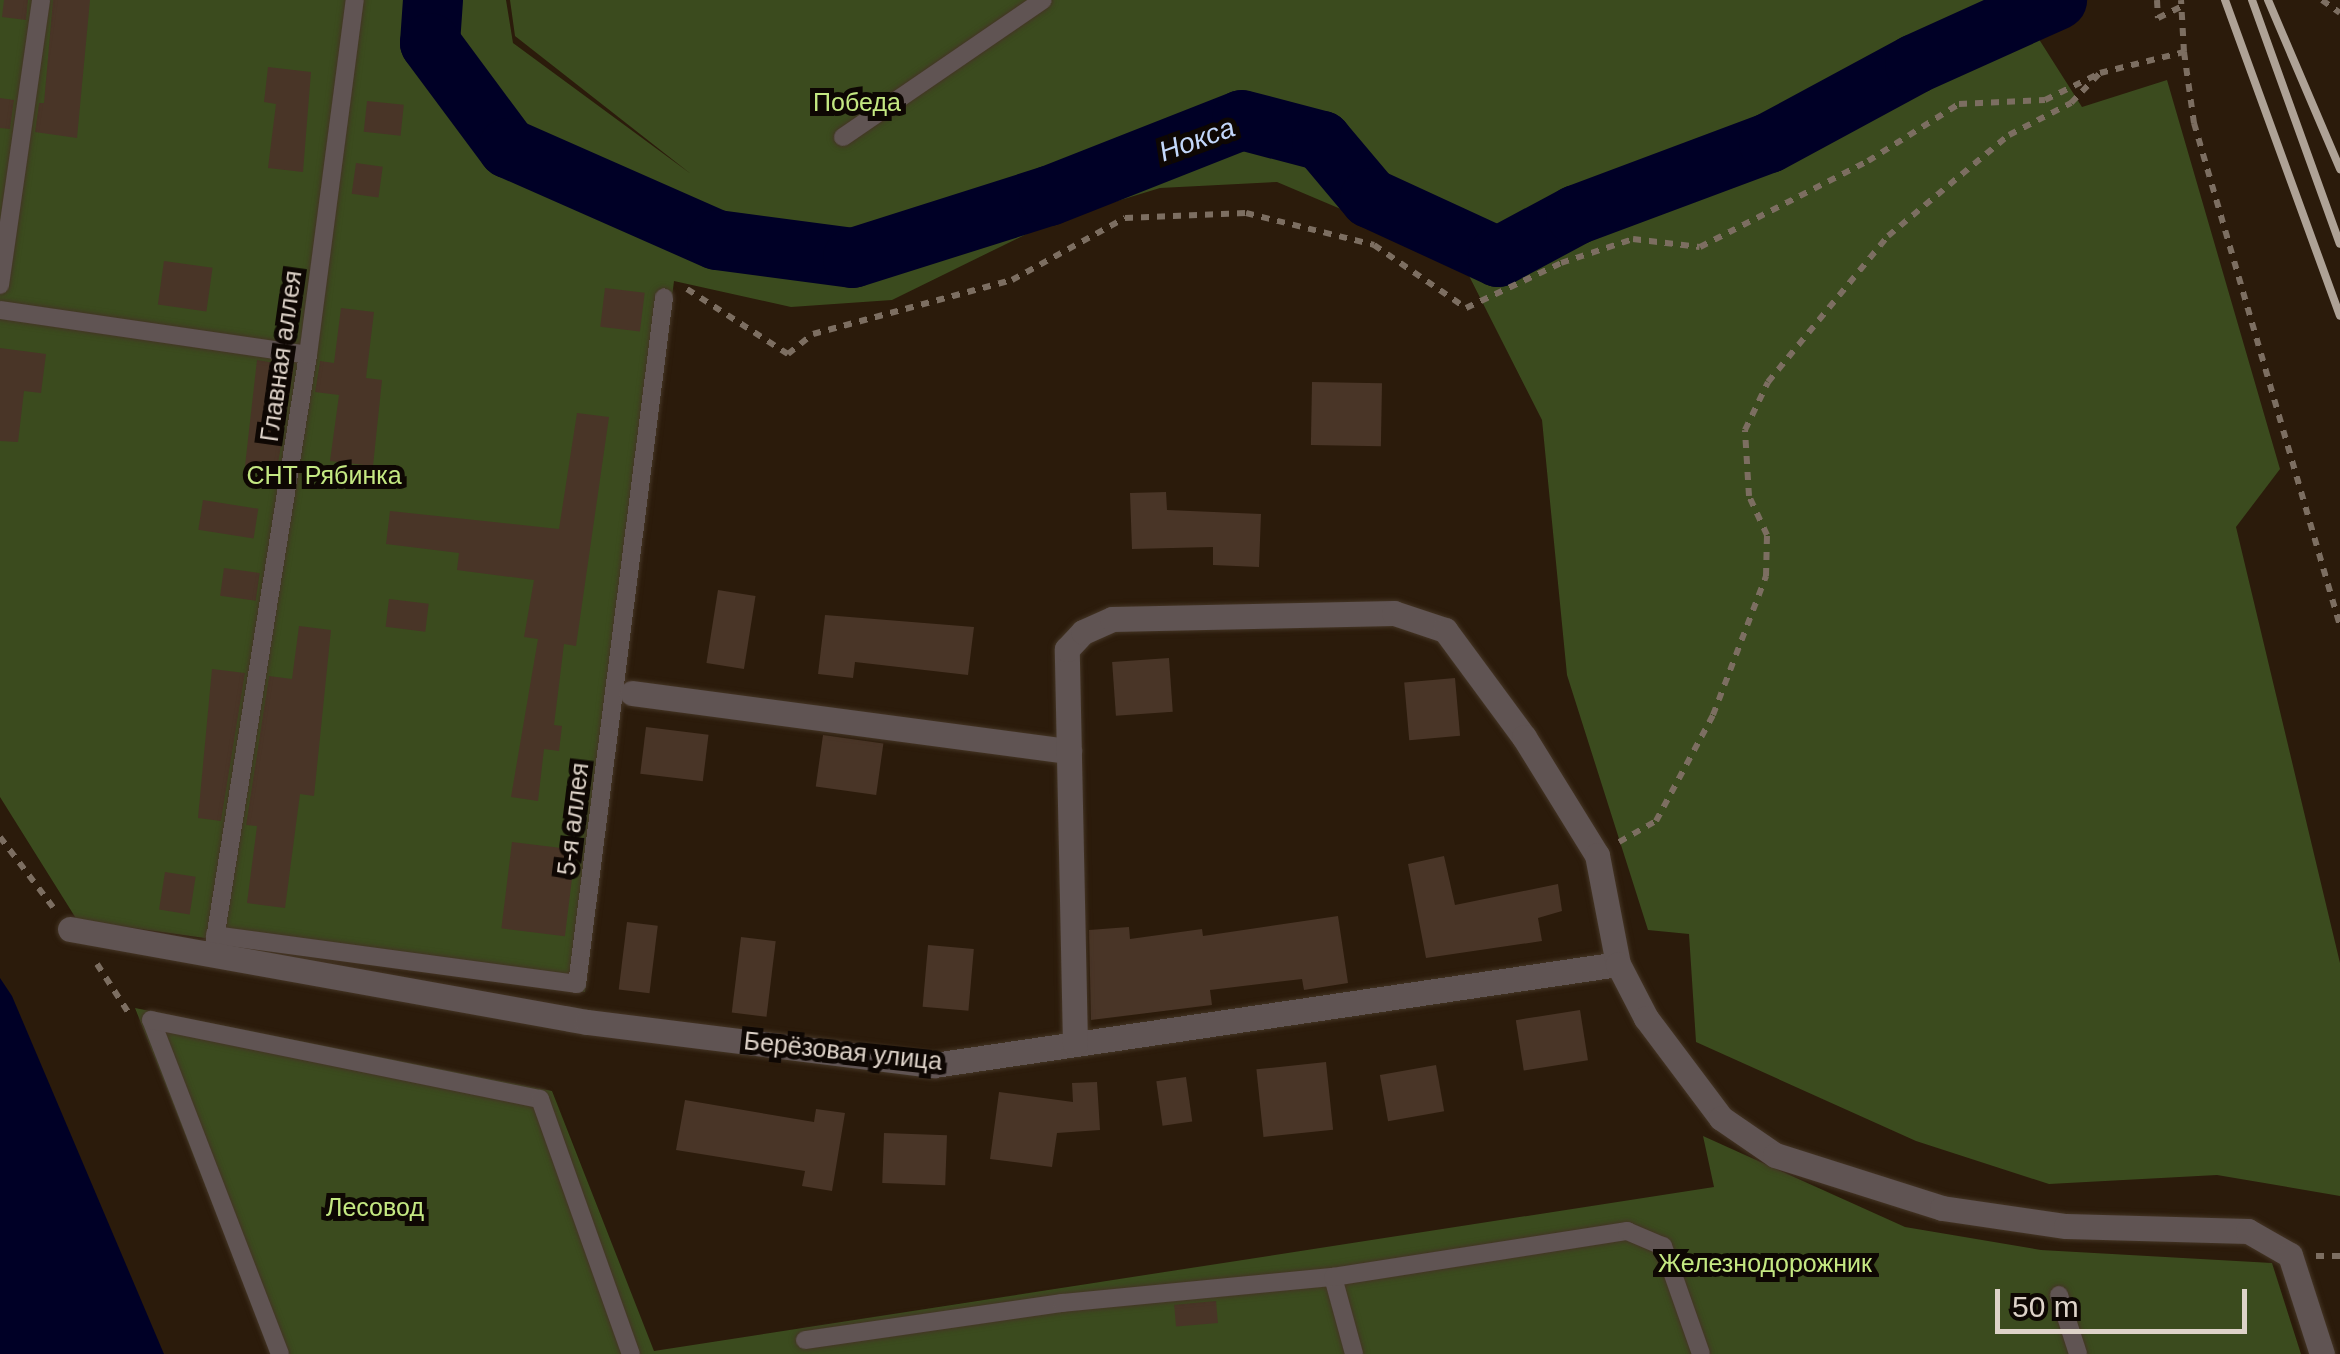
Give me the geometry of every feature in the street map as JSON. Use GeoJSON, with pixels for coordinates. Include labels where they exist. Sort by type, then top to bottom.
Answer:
{"type":"FeatureCollection","features":[{"type":"Feature","properties":{"kind":"street"},"geometry":{"type":"LineString","coordinates":[[1074,1044],[1067,649],[1083,632],[1112,619],[1394,612],[1445,630],[1524,737],[1597,855],[1618,964],[1646,1018],[1721,1118],[1775,1155],[1942,1208],[2066,1226],[2248,1231],[2290,1255],[2322,1354]]}},
{"type":"Feature","properties":{"kind":"street"},"geometry":{"type":"LineString","coordinates":[[632,693],[1069,751]]}},
{"type":"Feature","properties":{"kind":"street","name":"Берёзовая улица"},"geometry":{"type":"LineString","coordinates":[[70,929],[214,945],[587,1022],[934,1065],[1618,964]]}},
{"type":"Feature","properties":{"kind":"lane"},"geometry":{"type":"LineString","coordinates":[[0,285],[42,0]]}},
{"type":"Feature","properties":{"kind":"lane","name":"Главная аллея"},"geometry":{"type":"LineString","coordinates":[[214,945],[308,356],[355,0]]}},
{"type":"Feature","properties":{"kind":"lane"},"geometry":{"type":"LineString","coordinates":[[843,137],[1043,0]]}},
{"type":"Feature","properties":{"kind":"lane","name":"5-я аллея"},"geometry":{"type":"LineString","coordinates":[[214,945],[577,984],[664,297]]}},
{"type":"Feature","properties":{"kind":"lane"},"geometry":{"type":"LineString","coordinates":[[0,310],[308,356]]}},
{"type":"Feature","properties":{"kind":"lane"},"geometry":{"type":"LineString","coordinates":[[280,1354],[152,1020],[540,1099],[631,1354]]}},
{"type":"Feature","properties":{"kind":"lane"},"geometry":{"type":"LineString","coordinates":[[805,1340],[1062,1303],[1333,1277],[1627,1230],[1663,1246],[1701,1354]]}},
{"type":"Feature","properties":{"kind":"lane"},"geometry":{"type":"LineString","coordinates":[[1333,1277],[1354,1354]]}},
{"type":"Feature","properties":{"kind":"lane"},"geometry":{"type":"LineString","coordinates":[[2059,1295],[2078,1354]]}},
{"type":"Feature","properties":{"kind":"path"},"geometry":{"type":"LineString","coordinates":[[2157,0],[2158,18],[2181,4],[2194,123],[2340,626]]}},
{"type":"Feature","properties":{"kind":"path"},"geometry":{"type":"LineString","coordinates":[[2322,0],[2340,13]]}},
{"type":"Feature","properties":{"kind":"path"},"geometry":{"type":"LineString","coordinates":[[687,288],[788,354],[813,334],[1012,280],[1125,218],[1246,213],[1374,245],[1466,308],[1561,262],[1633,240],[1700,247],[1868,160],[1959,104],[2045,100],[2100,73],[2184,52]]}},
{"type":"Feature","properties":{"kind":"path"},"geometry":{"type":"LineString","coordinates":[[1597,855],[1656,821],[1712,715],[1766,576],[1767,535],[1749,496],[1745,430],[1768,382],[1888,236],[2009,135],[2071,102],[2100,73]]}},
{"type":"Feature","properties":{"kind":"path"},"geometry":{"type":"LineString","coordinates":[[0,838],[70,929]]}},
{"type":"Feature","properties":{"kind":"green space"},"geometry":{"type":"Polygon","coordinates":[[[0,0],[506,0],[513,43],[691,174],[515,36],[510,0],[2014,0],[2082,107],[2167,80],[2280,469],[2236,527],[2340,963],[2340,1196],[2217,1175],[2049,1184],[1916,1141],[1696,1042],[1689,934],[1648,930],[1567,675],[1542,420],[1461,260],[1277,182],[1160,188],[1055,220],[892,300],[791,307],[674,281],[585,992],[77,920],[0,797],[0,0]]]}},
{"type":"Feature","properties":{"kind":"green space"},"geometry":{"type":"Polygon","coordinates":[[[135,1008],[552,1091],[654,1351],[1714,1187],[1703,1136],[1905,1227],[2041,1250],[2272,1263],[2301,1354],[272,1354],[135,1008]]]}},
{"type":"Feature","properties":{"kind":"water"},"geometry":{"type":"Polygon","coordinates":[[[0,978],[12,996],[164,1354],[0,1354],[0,978]]]}},
{"type":"Feature","properties":{"kind":"building"},"geometry":{"type":"Polygon","coordinates":[[[4,0],[28,0],[26,20],[2,17],[4,0]]]}},
{"type":"Feature","properties":{"kind":"building"},"geometry":{"type":"Polygon","coordinates":[[[53,0],[90,0],[77,138],[35,132],[39,103],[44,103],[53,0]]]}},
{"type":"Feature","properties":{"kind":"building"},"geometry":{"type":"Polygon","coordinates":[[[268,67],[311,72],[303,172],[268,168],[276,104],[264,102],[268,67]]]}},
{"type":"Feature","properties":{"kind":"building"},"geometry":{"type":"Polygon","coordinates":[[[0,98],[14,100],[10,129],[0,128],[0,98]]]}},
{"type":"Feature","properties":{"kind":"building"},"geometry":{"type":"Polygon","coordinates":[[[367,101],[404,105],[401,136],[364,132],[367,101]]]}},
{"type":"Feature","properties":{"kind":"building"},"geometry":{"type":"Polygon","coordinates":[[[356,163],[383,167],[378,197],[352,194],[356,163]]]}},
{"type":"Feature","properties":{"kind":"building"},"geometry":{"type":"Polygon","coordinates":[[[164,261],[213,268],[206,311],[158,305],[164,261]]]}},
{"type":"Feature","properties":{"kind":"building"},"geometry":{"type":"Polygon","coordinates":[[[605,288],[645,293],[640,332],[600,327],[605,288]]]}},
{"type":"Feature","properties":{"kind":"building"},"geometry":{"type":"Polygon","coordinates":[[[341,308],[374,312],[366,378],[382,380],[373,466],[330,461],[339,395],[315,392],[320,361],[334,363],[341,308]]]}},
{"type":"Feature","properties":{"kind":"building"},"geometry":{"type":"Polygon","coordinates":[[[0,348],[46,354],[41,393],[24,391],[18,442],[0,441],[0,348]]]}},
{"type":"Feature","properties":{"kind":"building"},"geometry":{"type":"Polygon","coordinates":[[[257,360],[294,366],[277,470],[245,466],[257,360]]]}},
{"type":"Feature","properties":{"kind":"building"},"geometry":{"type":"Polygon","coordinates":[[[1312,382],[1382,383],[1381,446],[1311,445],[1312,382]]]}},
{"type":"Feature","properties":{"kind":"building"},"geometry":{"type":"Polygon","coordinates":[[[577,413],[609,417],[576,646],[564,644],[554,725],[562,726],[559,751],[544,749],[538,801],[511,797],[538,639],[524,637],[534,580],[457,570],[459,553],[386,544],[390,511],[559,529],[577,413]]]}},
{"type":"Feature","properties":{"kind":"building"},"geometry":{"type":"Polygon","coordinates":[[[1166,492],[1167,510],[1261,514],[1259,567],[1213,565],[1213,547],[1132,549],[1130,493],[1166,492]]]}},
{"type":"Feature","properties":{"kind":"building"},"geometry":{"type":"Polygon","coordinates":[[[203,500],[258,509],[254,538],[198,530],[203,500]]]}},
{"type":"Feature","properties":{"kind":"building"},"geometry":{"type":"Polygon","coordinates":[[[224,568],[260,573],[256,601],[220,596],[224,568]]]}},
{"type":"Feature","properties":{"kind":"building"},"geometry":{"type":"Polygon","coordinates":[[[718,590],[756,596],[744,669],[706,663],[718,590]]]}},
{"type":"Feature","properties":{"kind":"building"},"geometry":{"type":"Polygon","coordinates":[[[389,599],[429,604],[425,632],[386,627],[389,599]]]}},
{"type":"Feature","properties":{"kind":"building"},"geometry":{"type":"Polygon","coordinates":[[[825,615],[974,627],[968,675],[855,662],[853,678],[818,674],[825,615]]]}},
{"type":"Feature","properties":{"kind":"building"},"geometry":{"type":"Polygon","coordinates":[[[299,626],[331,630],[314,796],[300,794],[285,908],[247,903],[257,826],[246,825],[269,676],[292,679],[299,626]]]}},
{"type":"Feature","properties":{"kind":"building"},"geometry":{"type":"Polygon","coordinates":[[[1169,658],[1173,712],[1116,716],[1112,662],[1169,658]]]}},
{"type":"Feature","properties":{"kind":"building"},"geometry":{"type":"Polygon","coordinates":[[[212,669],[245,673],[221,821],[198,818],[212,669]]]}},
{"type":"Feature","properties":{"kind":"building"},"geometry":{"type":"Polygon","coordinates":[[[1455,678],[1460,736],[1409,740],[1404,682],[1455,678]]]}},
{"type":"Feature","properties":{"kind":"building"},"geometry":{"type":"Polygon","coordinates":[[[646,727],[709,735],[703,781],[640,774],[646,727]]]}},
{"type":"Feature","properties":{"kind":"building"},"geometry":{"type":"Polygon","coordinates":[[[823,735],[883,743],[876,795],[816,786],[823,735]]]}},
{"type":"Feature","properties":{"kind":"building"},"geometry":{"type":"Polygon","coordinates":[[[512,842],[576,850],[565,936],[501,928],[512,842]]]}},
{"type":"Feature","properties":{"kind":"building"},"geometry":{"type":"Polygon","coordinates":[[[1444,856],[1455,905],[1558,884],[1562,911],[1538,918],[1542,941],[1426,958],[1408,864],[1444,856]]]}},
{"type":"Feature","properties":{"kind":"building"},"geometry":{"type":"Polygon","coordinates":[[[165,872],[196,877],[190,914],[159,910],[165,872]]]}},
{"type":"Feature","properties":{"kind":"building"},"geometry":{"type":"Polygon","coordinates":[[[1338,916],[1348,983],[1304,990],[1302,979],[1210,990],[1212,1005],[1091,1020],[1089,930],[1129,927],[1130,939],[1202,929],[1203,936],[1338,916]]]}},
{"type":"Feature","properties":{"kind":"building"},"geometry":{"type":"Polygon","coordinates":[[[627,922],[658,926],[649,993],[619,989],[627,922]]]}},
{"type":"Feature","properties":{"kind":"building"},"geometry":{"type":"Polygon","coordinates":[[[741,937],[776,941],[766,1017],[732,1012],[741,937]]]}},
{"type":"Feature","properties":{"kind":"building"},"geometry":{"type":"Polygon","coordinates":[[[928,945],[974,949],[968,1011],[923,1007],[928,945]]]}},
{"type":"Feature","properties":{"kind":"building"},"geometry":{"type":"Polygon","coordinates":[[[1580,1010],[1588,1060],[1524,1071],[1516,1020],[1580,1010]]]}},
{"type":"Feature","properties":{"kind":"building"},"geometry":{"type":"Polygon","coordinates":[[[1326,1062],[1333,1130],[1263,1137],[1256,1069],[1326,1062]]]}},
{"type":"Feature","properties":{"kind":"building"},"geometry":{"type":"Polygon","coordinates":[[[1436,1065],[1444,1111],[1388,1121],[1380,1075],[1436,1065]]]}},
{"type":"Feature","properties":{"kind":"building"},"geometry":{"type":"Polygon","coordinates":[[[1186,1077],[1192,1122],[1163,1126],[1156,1081],[1186,1077]]]}},
{"type":"Feature","properties":{"kind":"building"},"geometry":{"type":"Polygon","coordinates":[[[1097,1082],[1100,1130],[1057,1133],[1052,1167],[990,1159],[999,1092],[1073,1102],[1072,1083],[1097,1082]]]}},
{"type":"Feature","properties":{"kind":"building"},"geometry":{"type":"Polygon","coordinates":[[[685,1100],[814,1122],[816,1109],[845,1113],[832,1191],[802,1186],[805,1171],[676,1150],[685,1100]]]}},
{"type":"Feature","properties":{"kind":"building"},"geometry":{"type":"Polygon","coordinates":[[[884,1133],[947,1135],[945,1185],[882,1183],[884,1133]]]}},
{"type":"Feature","properties":{"kind":"building"},"geometry":{"type":"Polygon","coordinates":[[[1216,1301],[1218,1323],[1176,1327],[1174,1305],[1216,1301]]]}},
{"type":"Feature","properties":{"kind":"waterway","name":"Нокса"},"geometry":{"type":"LineString","coordinates":[[433,0],[430,43],[508,148],[717,240],[853,258],[1049,196],[1242,120],[1322,141],[1370,198],[1498,257],[1576,215],[1769,143],[1915,64],[2057,0]]}},
{"type":"Feature","properties":{"kind":"railway"},"geometry":{"type":"LineString","coordinates":[[2225,0],[2340,316]]}},
{"type":"Feature","properties":{"kind":"railway"},"geometry":{"type":"LineString","coordinates":[[2252,0],[2340,244]]}},
{"type":"Feature","properties":{"kind":"railway"},"geometry":{"type":"LineString","coordinates":[[2268,0],[2340,169]]}},
{"type":"Feature","properties":{"kind":"park label","name":"Победа"},"geometry":{"type":"Point","coordinates":[857,102]}},
{"type":"Feature","properties":{"kind":"park label","name":"СНТ Рябинка"},"geometry":{"type":"Point","coordinates":[324,475]}},
{"type":"Feature","properties":{"kind":"park label","name":"Лесовод"},"geometry":{"type":"Point","coordinates":[375,1207]}},
{"type":"Feature","properties":{"kind":"park label","name":"Железнодорожник"},"geometry":{"type":"Point","coordinates":[1765,1263]}}]}
